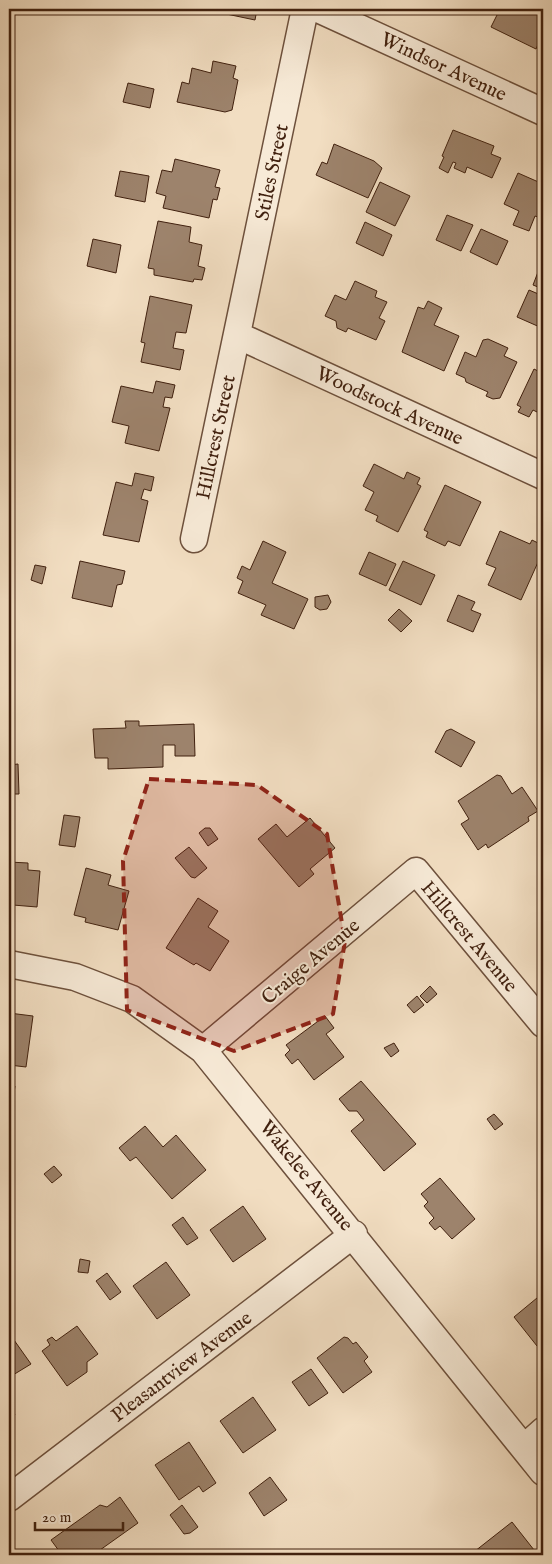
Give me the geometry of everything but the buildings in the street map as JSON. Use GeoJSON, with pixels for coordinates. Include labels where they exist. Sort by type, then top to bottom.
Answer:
{"type":"FeatureCollection","features":[{"type":"Feature","properties":{"kind":"street","name":"Stiles Street"},"geometry":{"type":"LineString","coordinates":[[236,335],[305,9]]}},
{"type":"Feature","properties":{"kind":"street","name":"Windsor Avenue"},"geometry":{"type":"LineString","coordinates":[[318,9],[543,112]]}},
{"type":"Feature","properties":{"kind":"street","name":"Woodstock Avenue"},"geometry":{"type":"LineString","coordinates":[[236,335],[543,476]]}},
{"type":"Feature","properties":{"kind":"street","name":"Hillcrest Street"},"geometry":{"type":"LineString","coordinates":[[194,539],[236,335]]}},
{"type":"Feature","properties":{"kind":"street","name":"Hillcrest Avenue"},"geometry":{"type":"LineString","coordinates":[[416,871],[543,1024]]}},
{"type":"Feature","properties":{"kind":"street","name":"Craige Avenue"},"geometry":{"type":"LineString","coordinates":[[204,1050],[416,871]]}},
{"type":"Feature","properties":{"kind":"street","name":"Wakelee Avenue"},"geometry":{"type":"LineString","coordinates":[[9,964],[75,977],[125,996],[158,1015],[204,1050],[354,1234],[534,1439],[543,1472]]}},
{"type":"Feature","properties":{"kind":"street","name":"Pleasantview Avenue"},"geometry":{"type":"LineString","coordinates":[[9,1498],[354,1234]]}},
{"type":"Feature","properties":{"kind":"highlighted area"},"geometry":{"type":"Polygon","coordinates":[[[149,779],[257,785],[327,834],[345,941],[333,1014],[234,1051],[127,1010],[123,861],[149,779]]]}}]}
